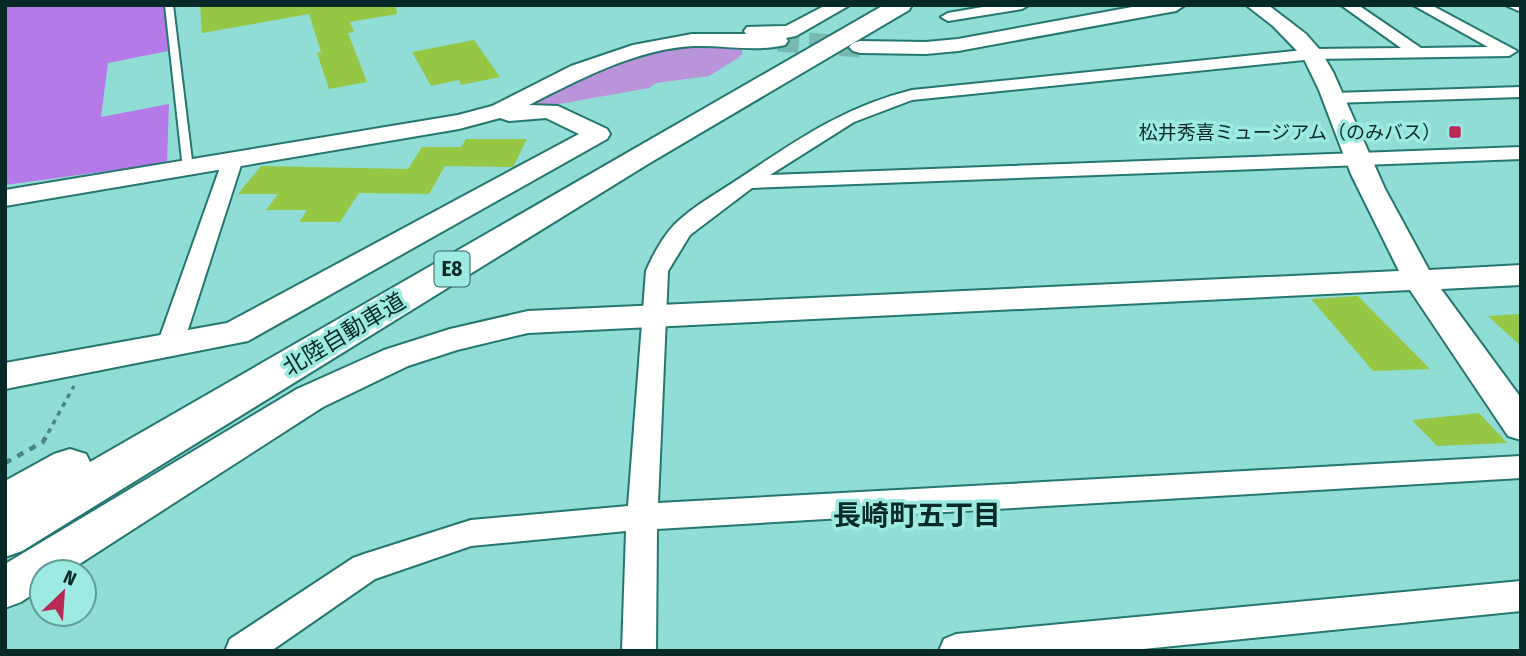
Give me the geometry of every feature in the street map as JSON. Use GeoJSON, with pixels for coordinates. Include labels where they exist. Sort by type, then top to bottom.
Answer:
{"type":"FeatureCollection","features":[{"type":"Feature","properties":{"kind":"highway","name":"北陸自動車道"},"geometry":{"type":"LineString","coordinates":[[5,505],[619,149],[875,5]]}},
{"type":"Feature","properties":{"kind":"highway","name":"北陸自動車道"},"geometry":{"type":"LineString","coordinates":[[5,536],[637,158],[901,5]]}},
{"type":"Feature","properties":{"kind":"street"},"geometry":{"type":"LineString","coordinates":[[579,71],[567,64],[602,50],[645,38],[732,30],[789,32],[841,5]]}},
{"type":"Feature","properties":{"kind":"street"},"geometry":{"type":"LineString","coordinates":[[948,17],[1022,5]]}},
{"type":"Feature","properties":{"kind":"street"},"geometry":{"type":"LineString","coordinates":[[860,47],[926,48],[958,45],[1176,5]]}},
{"type":"Feature","properties":{"kind":"street"},"geometry":{"type":"LineString","coordinates":[[1255,5],[1292,31],[1314,54],[1356,159],[1419,278],[1521,426]]}},
{"type":"Feature","properties":{"kind":"street"},"geometry":{"type":"LineString","coordinates":[[1348,5],[1416,52]]}},
{"type":"Feature","properties":{"kind":"street"},"geometry":{"type":"LineString","coordinates":[[1420,5],[1515,55]]}},
{"type":"Feature","properties":{"kind":"street"},"geometry":{"type":"LineString","coordinates":[[1512,5],[1521,8]]}},
{"type":"Feature","properties":{"kind":"street"},"geometry":{"type":"LineString","coordinates":[[5,198],[419,131],[500,111],[579,71],[616,56],[665,44],[718,39],[778,41]]}},
{"type":"Feature","properties":{"kind":"street"},"geometry":{"type":"LineString","coordinates":[[639,651],[642,517],[652,317],[657,271],[666,250],[682,230],[835,122],[872,104],[958,88],[1314,54],[1416,52],[1515,55]]}},
{"type":"Feature","properties":{"kind":"street"},"geometry":{"type":"LineString","coordinates":[[1333,98],[1521,92]]}},
{"type":"Feature","properties":{"kind":"street"},"geometry":{"type":"LineString","coordinates":[[5,376],[236,333],[598,134],[550,111],[511,115],[500,111]]}},
{"type":"Feature","properties":{"kind":"street"},"geometry":{"type":"LineString","coordinates":[[748,182],[1521,153]]}},
{"type":"Feature","properties":{"kind":"street"},"geometry":{"type":"LineString","coordinates":[[170,345],[232,162]]}},
{"type":"Feature","properties":{"kind":"street"},"geometry":{"type":"LineString","coordinates":[[5,588],[310,398],[396,358],[450,340],[528,322],[1521,275]]}},
{"type":"Feature","properties":{"kind":"street"},"geometry":{"type":"LineString","coordinates":[[242,651],[364,568],[471,533],[642,517],[1521,467]]}},
{"type":"Feature","properties":{"kind":"street"},"geometry":{"type":"LineString","coordinates":[[956,651],[1521,596]]}},
{"type":"Feature","properties":{"kind":"lane"},"geometry":{"type":"LineString","coordinates":[[169,5],[188,169]]}},
{"type":"Feature","properties":{"kind":"path"},"geometry":{"type":"LineString","coordinates":[[5,463],[43,442],[89,360]]}},
{"type":"Feature","properties":{"kind":"shaded area"},"geometry":{"type":"Polygon","coordinates":[[[5,5],[170,5],[168,51],[108,63],[101,117],[169,104],[167,163],[5,185],[5,5]]]}},
{"type":"Feature","properties":{"kind":"shaded area"},"geometry":{"type":"Polygon","coordinates":[[[742,44],[742,54],[738,58],[709,76],[656,83],[649,88],[548,106],[528,106],[603,67],[635,55],[674,48],[742,44]]]}},
{"type":"Feature","properties":{"kind":"building"},"geometry":{"type":"Polygon","coordinates":[[[200,5],[396,5],[397,14],[350,22],[354,32],[348,33],[367,82],[329,89],[317,53],[321,52],[309,14],[202,33],[200,5]]]}},
{"type":"Feature","properties":{"kind":"building"},"geometry":{"type":"Polygon","coordinates":[[[474,40],[500,77],[461,85],[459,80],[431,86],[412,52],[474,40]]]}},
{"type":"Feature","properties":{"kind":"building"},"geometry":{"type":"Polygon","coordinates":[[[466,139],[527,139],[513,167],[445,166],[429,194],[359,193],[340,222],[299,222],[307,210],[266,210],[278,194],[238,194],[261,166],[408,169],[422,147],[461,147],[466,139]]]}},
{"type":"Feature","properties":{"kind":"building"},"geometry":{"type":"Polygon","coordinates":[[[1358,296],[1430,369],[1373,371],[1311,299],[1358,296]]]}},
{"type":"Feature","properties":{"kind":"building"},"geometry":{"type":"Polygon","coordinates":[[[1521,314],[1521,346],[1488,316],[1521,314]]]}},
{"type":"Feature","properties":{"kind":"building"},"geometry":{"type":"Polygon","coordinates":[[[1479,413],[1507,443],[1437,446],[1412,420],[1479,413]]]}},
{"type":"Feature","properties":{"kind":"tunnel"},"geometry":{"type":"LineString","coordinates":[[778,41],[860,47]]}},
{"type":"Feature","properties":{"kind":"place","name":"松井秀喜ミュージアム（のみバス）"},"geometry":{"type":"Point","coordinates":[1455,132]}},
{"type":"Feature","properties":{"kind":"district","name":"長崎町五丁目"},"geometry":{"type":"Point","coordinates":[917,515]}}]}
